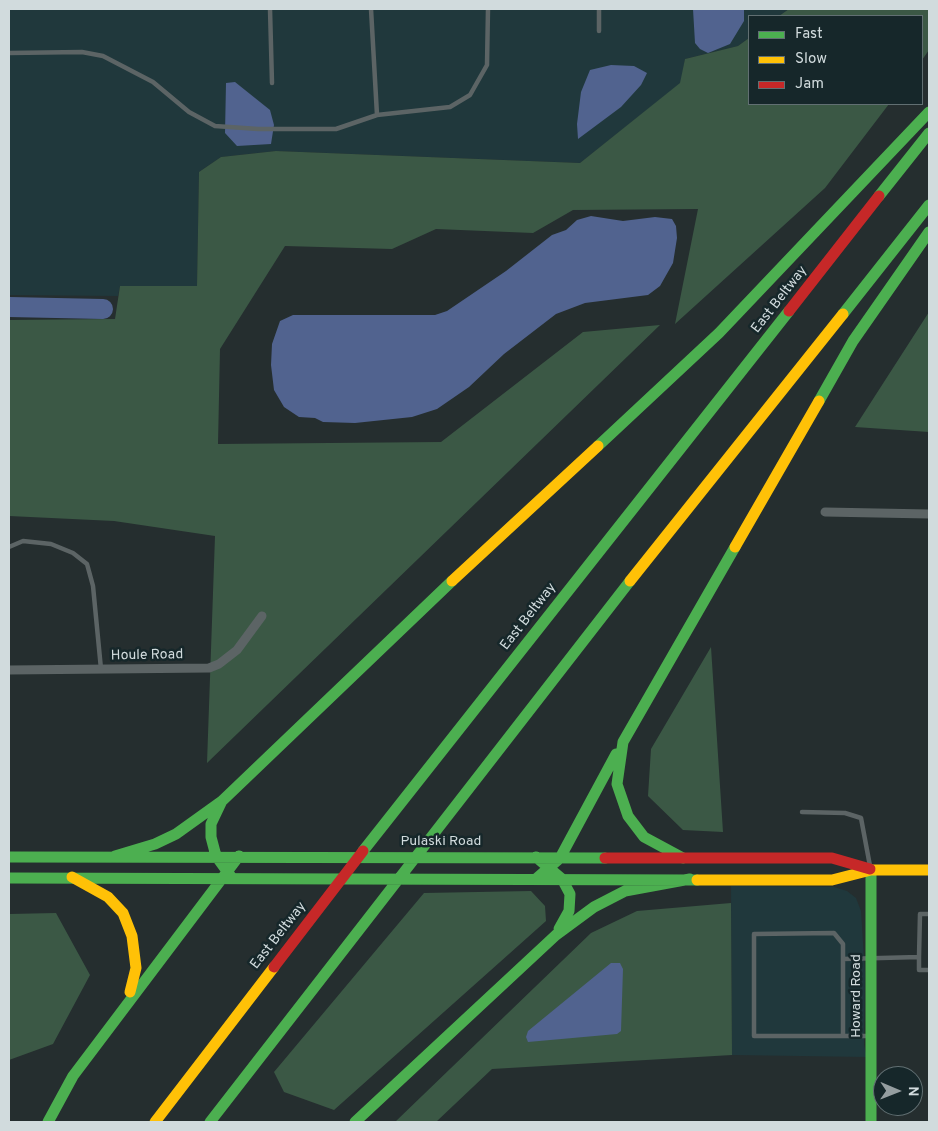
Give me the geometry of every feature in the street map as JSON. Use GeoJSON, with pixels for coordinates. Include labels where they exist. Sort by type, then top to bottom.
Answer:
{"type":"FeatureCollection","features":[{"type":"Feature","properties":{"kind":"main road"},"geometry":{"type":"LineString","coordinates":[[115,856],[156,844],[176,834],[222,801],[441,592],[719,333],[929,112]]}},
{"type":"Feature","properties":{"kind":"main road","name":"East Beltway"},"geometry":{"type":"LineString","coordinates":[[155,1122],[395,810],[929,133]]}},
{"type":"Feature","properties":{"kind":"main road"},"geometry":{"type":"LineString","coordinates":[[210,1122],[641,567],[929,205]]}},
{"type":"Feature","properties":{"kind":"main road"},"geometry":{"type":"LineString","coordinates":[[536,879],[560,858],[623,742],[853,341],[929,232]]}},
{"type":"Feature","properties":{"kind":"main road"},"geometry":{"type":"LineString","coordinates":[[623,742],[617,784],[628,816],[644,837],[682,858]]}},
{"type":"Feature","properties":{"kind":"main road"},"geometry":{"type":"LineString","coordinates":[[222,801],[211,824],[211,837],[216,856],[227,876]]}},
{"type":"Feature","properties":{"kind":"main road"},"geometry":{"type":"LineString","coordinates":[[48,1122],[73,1076],[128,1000],[227,876],[239,856]]}},
{"type":"Feature","properties":{"kind":"main road","name":"Pulaski Road"},"geometry":{"type":"LineString","coordinates":[[9,857],[832,858],[871,870]]}},
{"type":"Feature","properties":{"kind":"main road"},"geometry":{"type":"LineString","coordinates":[[536,858],[562,879],[570,894],[569,912],[556,935]]}},
{"type":"Feature","properties":{"kind":"main road","name":"Pulaski Road"},"geometry":{"type":"LineString","coordinates":[[9,878],[227,876],[832,880],[871,870],[929,870]]}},
{"type":"Feature","properties":{"kind":"main road","name":"Howard Road"},"geometry":{"type":"LineString","coordinates":[[871,870],[871,1122]]}},
{"type":"Feature","properties":{"kind":"main road"},"geometry":{"type":"LineString","coordinates":[[72,877],[108,897],[123,913],[132,936],[136,968],[128,1000]]}},
{"type":"Feature","properties":{"kind":"main road"},"geometry":{"type":"LineString","coordinates":[[355,1122],[556,935],[594,907],[625,891],[690,879]]}},
{"type":"Feature","properties":{"kind":"street"},"geometry":{"type":"LineString","coordinates":[[825,512],[929,514]]}},
{"type":"Feature","properties":{"kind":"street","name":"Houle Road"},"geometry":{"type":"LineString","coordinates":[[9,670],[209,668],[219,664],[237,650],[262,616]]}},
{"type":"Feature","properties":{"kind":"lane"},"geometry":{"type":"LineString","coordinates":[[270,9],[272,82]]}},
{"type":"Feature","properties":{"kind":"lane"},"geometry":{"type":"LineString","coordinates":[[371,9],[377,115]]}},
{"type":"Feature","properties":{"kind":"lane"},"geometry":{"type":"LineString","coordinates":[[9,54],[82,52],[103,56],[153,82],[189,112],[216,126],[258,129],[336,129],[377,115],[450,107],[470,95],[487,65],[488,9]]}},
{"type":"Feature","properties":{"kind":"lane"},"geometry":{"type":"LineString","coordinates":[[599,9],[599,31]]}},
{"type":"Feature","properties":{"kind":"lane"},"geometry":{"type":"LineString","coordinates":[[9,547],[23,541],[51,544],[73,553],[87,564],[93,586],[101,670]]}},
{"type":"Feature","properties":{"kind":"lane"},"geometry":{"type":"LineString","coordinates":[[802,812],[845,813],[861,818],[868,846],[871,870]]}},
{"type":"Feature","properties":{"kind":"lane"},"geometry":{"type":"LineString","coordinates":[[929,914],[920,914],[919,957],[919,970],[929,970]]}},
{"type":"Feature","properties":{"kind":"lane"},"geometry":{"type":"LineString","coordinates":[[843,1036],[843,944],[834,933],[754,934],[754,1036],[843,1036],[872,1036]]}},
{"type":"Feature","properties":{"kind":"lane"},"geometry":{"type":"LineString","coordinates":[[844,959],[919,957]]}},
{"type":"Feature","properties":{"kind":"shaded area"},"geometry":{"type":"Polygon","coordinates":[[[9,9],[789,9],[780,15],[748,15],[748,39],[738,46],[685,59],[681,83],[580,163],[276,151],[221,157],[199,172],[197,286],[120,286],[118,296],[9,295],[9,9]]]}},
{"type":"Feature","properties":{"kind":"shaded area"},"geometry":{"type":"Polygon","coordinates":[[[731,886],[834,887],[847,891],[856,898],[861,911],[865,973],[864,1045],[867,1057],[732,1055],[731,886]]]}},
{"type":"Feature","properties":{"kind":"green space"},"geometry":{"type":"Polygon","coordinates":[[[789,9],[929,9],[929,50],[923,59],[923,15],[780,15],[789,9]]]}},
{"type":"Feature","properties":{"kind":"green space"},"geometry":{"type":"Polygon","coordinates":[[[748,39],[748,105],[888,105],[825,188],[675,324],[698,209],[573,210],[533,233],[436,229],[392,249],[285,246],[220,349],[218,444],[441,442],[583,332],[660,325],[207,763],[215,536],[114,521],[9,516],[9,320],[115,319],[120,286],[197,286],[199,172],[221,157],[276,151],[580,163],[680,83],[685,59],[738,46],[748,39]]]}},
{"type":"Feature","properties":{"kind":"green space"},"geometry":{"type":"Polygon","coordinates":[[[929,312],[929,432],[855,427],[929,312]]]}},
{"type":"Feature","properties":{"kind":"green space"},"geometry":{"type":"Polygon","coordinates":[[[711,647],[723,832],[683,830],[648,796],[651,749],[711,647]]]}},
{"type":"Feature","properties":{"kind":"green space"},"geometry":{"type":"Polygon","coordinates":[[[531,891],[545,906],[546,921],[334,1110],[284,1092],[274,1072],[424,893],[531,891]]]}},
{"type":"Feature","properties":{"kind":"green space"},"geometry":{"type":"Polygon","coordinates":[[[731,903],[732,1055],[492,1069],[436,1122],[395,1122],[591,933],[637,911],[731,903]]]}},
{"type":"Feature","properties":{"kind":"green space"},"geometry":{"type":"Polygon","coordinates":[[[56,913],[90,975],[53,1044],[9,1060],[9,914],[56,913]]]}},
{"type":"Feature","properties":{"kind":"water"},"geometry":{"type":"Polygon","coordinates":[[[693,9],[744,9],[744,21],[730,44],[708,53],[700,49],[695,43],[693,9]]]}},
{"type":"Feature","properties":{"kind":"water"},"geometry":{"type":"Polygon","coordinates":[[[611,65],[634,66],[647,73],[641,85],[621,107],[578,139],[577,124],[581,92],[590,70],[611,65]]]}},
{"type":"Feature","properties":{"kind":"water"},"geometry":{"type":"Polygon","coordinates":[[[235,82],[270,110],[274,125],[271,144],[237,146],[225,133],[226,83],[235,82]]]}},
{"type":"Feature","properties":{"kind":"water"},"geometry":{"type":"Polygon","coordinates":[[[591,216],[623,221],[655,217],[672,219],[676,226],[677,238],[673,263],[660,286],[648,295],[585,303],[556,314],[504,354],[469,387],[437,409],[412,417],[355,423],[323,422],[315,418],[299,417],[284,407],[274,390],[271,365],[272,344],[280,321],[293,315],[435,315],[447,311],[506,271],[552,235],[566,230],[577,220],[591,216]]]}},
{"type":"Feature","properties":{"kind":"water"},"geometry":{"type":"Polygon","coordinates":[[[611,963],[620,963],[623,969],[621,1031],[617,1034],[528,1042],[526,1037],[528,1031],[611,963]]]}},
{"type":"Feature","properties":{"kind":"waterway"},"geometry":{"type":"LineString","coordinates":[[9,307],[103,309]]}},
{"type":"Feature","properties":{"kind":"traffic: fast"},"geometry":{"type":"LineString","coordinates":[[598,446],[719,333],[929,112]]}},
{"type":"Feature","properties":{"kind":"traffic: fast"},"geometry":{"type":"LineString","coordinates":[[879,196],[929,133]]}},
{"type":"Feature","properties":{"kind":"traffic: fast"},"geometry":{"type":"LineString","coordinates":[[843,314],[929,205]]}},
{"type":"Feature","properties":{"kind":"traffic: fast"},"geometry":{"type":"LineString","coordinates":[[819,401],[853,341],[929,232]]}},
{"type":"Feature","properties":{"kind":"traffic: fast"},"geometry":{"type":"LineString","coordinates":[[363,851],[789,311]]}},
{"type":"Feature","properties":{"kind":"traffic: fast"},"geometry":{"type":"LineString","coordinates":[[683,858],[644,837],[628,816],[617,784],[623,742],[735,547]]}},
{"type":"Feature","properties":{"kind":"traffic: fast"},"geometry":{"type":"LineString","coordinates":[[115,856],[155,844],[176,834],[222,801],[452,581]]}},
{"type":"Feature","properties":{"kind":"traffic: fast"},"geometry":{"type":"LineString","coordinates":[[210,1122],[630,581]]}},
{"type":"Feature","properties":{"kind":"traffic: fast"},"geometry":{"type":"LineString","coordinates":[[536,879],[560,858],[616,754]]}},
{"type":"Feature","properties":{"kind":"traffic: fast"},"geometry":{"type":"LineString","coordinates":[[221,803],[211,824],[211,837],[216,856],[232,878]]}},
{"type":"Feature","properties":{"kind":"traffic: fast"},"geometry":{"type":"LineString","coordinates":[[48,1122],[73,1076],[239,856]]}},
{"type":"Feature","properties":{"kind":"traffic: fast"},"geometry":{"type":"LineString","coordinates":[[9,857],[605,858]]}},
{"type":"Feature","properties":{"kind":"traffic: fast"},"geometry":{"type":"LineString","coordinates":[[536,857],[562,879],[570,894],[569,911],[559,929]]}},
{"type":"Feature","properties":{"kind":"traffic: fast"},"geometry":{"type":"LineString","coordinates":[[871,870],[871,1122]]}},
{"type":"Feature","properties":{"kind":"traffic: fast"},"geometry":{"type":"LineString","coordinates":[[9,878],[697,880]]}},
{"type":"Feature","properties":{"kind":"traffic: fast"},"geometry":{"type":"LineString","coordinates":[[355,1122],[556,935],[594,907],[625,891],[690,879]]}},
{"type":"Feature","properties":{"kind":"traffic: slow"},"geometry":{"type":"LineString","coordinates":[[630,581],[843,314]]}},
{"type":"Feature","properties":{"kind":"traffic: slow"},"geometry":{"type":"LineString","coordinates":[[735,547],[819,401]]}},
{"type":"Feature","properties":{"kind":"traffic: slow"},"geometry":{"type":"LineString","coordinates":[[452,581],[598,446]]}},
{"type":"Feature","properties":{"kind":"traffic: slow"},"geometry":{"type":"LineString","coordinates":[[697,880],[832,880],[871,870],[929,870]]}},
{"type":"Feature","properties":{"kind":"traffic: slow"},"geometry":{"type":"LineString","coordinates":[[72,877],[108,897],[123,913],[132,936],[136,968],[130,992]]}},
{"type":"Feature","properties":{"kind":"traffic: slow"},"geometry":{"type":"LineString","coordinates":[[155,1122],[274,967]]}},
{"type":"Feature","properties":{"kind":"traffic: jam"},"geometry":{"type":"LineString","coordinates":[[789,311],[879,196]]}},
{"type":"Feature","properties":{"kind":"traffic: jam"},"geometry":{"type":"LineString","coordinates":[[274,967],[363,851]]}},
{"type":"Feature","properties":{"kind":"traffic: jam"},"geometry":{"type":"LineString","coordinates":[[605,858],[832,858],[870,869]]}}]}
